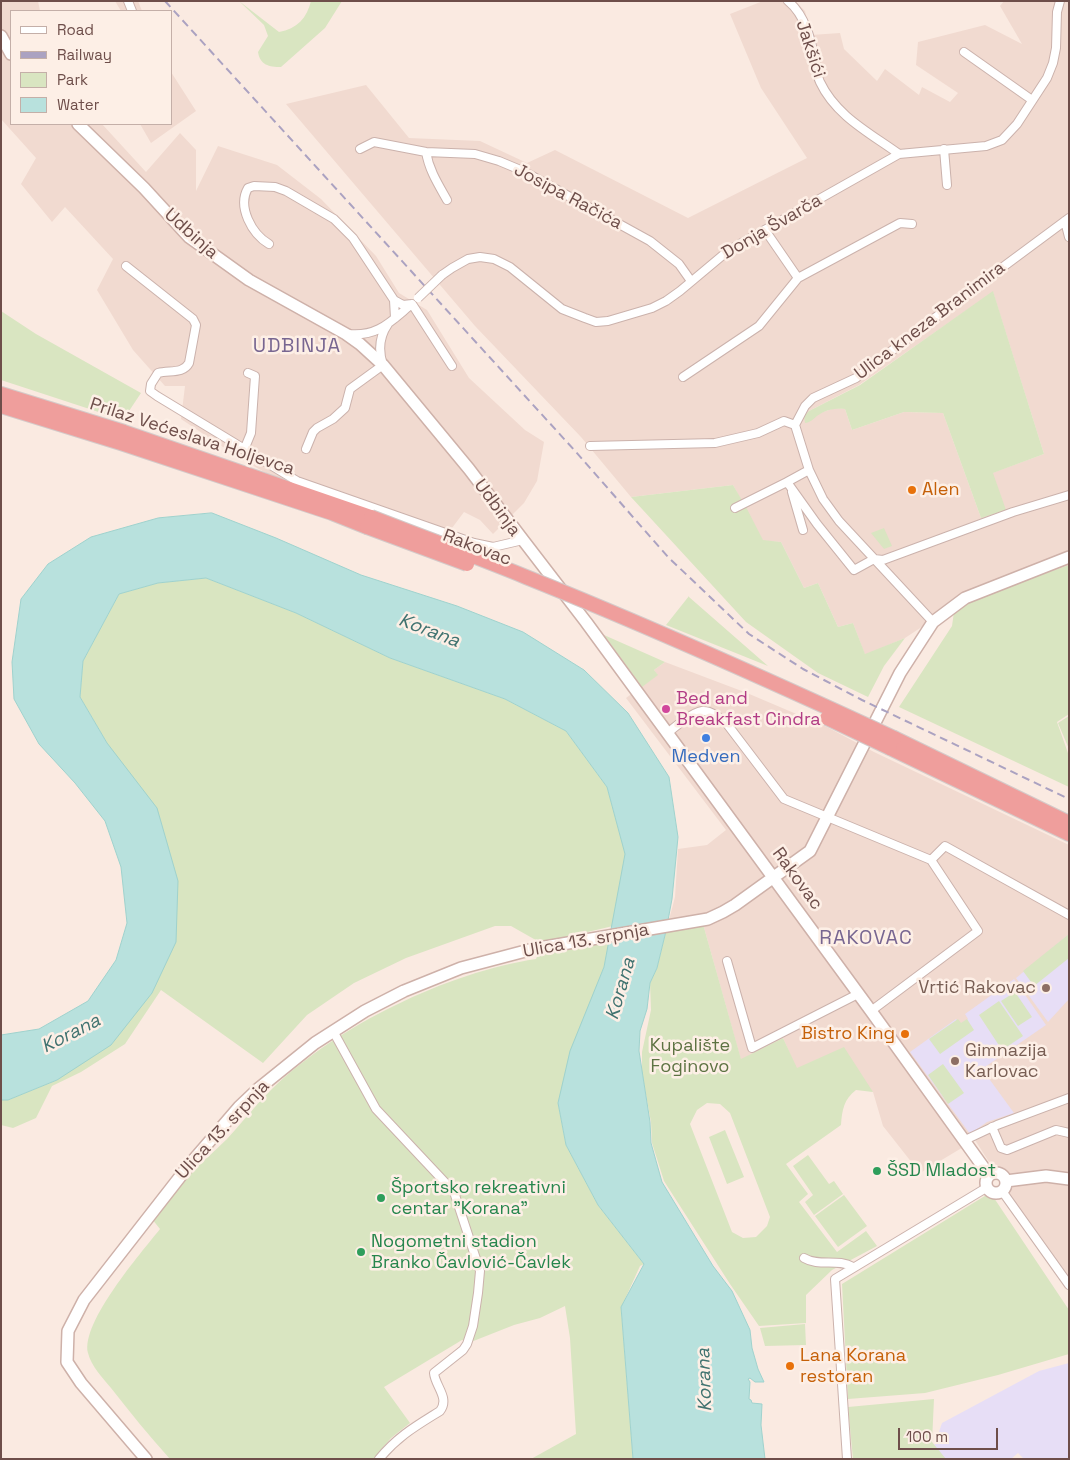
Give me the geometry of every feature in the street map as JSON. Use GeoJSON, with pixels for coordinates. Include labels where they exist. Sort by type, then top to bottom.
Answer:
{"type":"FeatureCollection","features":[{"type":"Feature","properties":{"kind":"highway","name":"Prilaz Većeslava Holjevca"},"geometry":{"type":"LineString","coordinates":[[1,394],[332,513],[369,522]]}},
{"type":"Feature","properties":{"kind":"highway","name":"Prilaz Većeslava Holjevca"},"geometry":{"type":"LineString","coordinates":[[1,406],[122,438]]}},
{"type":"Feature","properties":{"kind":"highway","name":"Rakovac"},"geometry":{"type":"LineString","coordinates":[[369,522],[613,622],[892,743]]}},
{"type":"Feature","properties":{"kind":"highway"},"geometry":{"type":"LineString","coordinates":[[892,743],[1069,823]]}},
{"type":"Feature","properties":{"kind":"highway"},"geometry":{"type":"LineString","coordinates":[[892,743],[1069,834]]}},
{"type":"Feature","properties":{"kind":"main road"},"geometry":{"type":"LineString","coordinates":[[1,36],[10,52]]}},
{"type":"Feature","properties":{"kind":"main road","name":"Udbinja"},"geometry":{"type":"LineString","coordinates":[[79,125],[144,188],[189,237],[231,268],[346,334],[383,365],[469,469],[523,540]]}},
{"type":"Feature","properties":{"kind":"main road","name":"Rakovac"},"geometry":{"type":"LineString","coordinates":[[523,540],[586,622],[989,1175]]}},
{"type":"Feature","properties":{"kind":"main road"},"geometry":{"type":"LineString","coordinates":[[933,622],[965,598],[1069,557]]}},
{"type":"Feature","properties":{"kind":"main road","name":"Ulica 13. srpnja"},"geometry":{"type":"LineString","coordinates":[[146,1459],[81,1383],[67,1362],[68,1331],[84,1300],[198,1154],[239,1108],[288,1063],[333,1031],[364,1011],[431,980],[461,968],[543,948],[697,921],[723,912],[773,878],[810,850],[900,673],[933,622]]}},
{"type":"Feature","properties":{"kind":"main road"},"geometry":{"type":"LineString","coordinates":[[1004,1186],[999,1173],[989,1175],[986,1180],[986,1188],[994,1193],[1004,1186],[1046,1176],[1069,1179]]}},
{"type":"Feature","properties":{"kind":"street","name":"Jakšići"},"geometry":{"type":"LineString","coordinates":[[788,1],[796,9],[803,21],[810,40],[818,80],[824,91],[847,118],[899,154]]}},
{"type":"Feature","properties":{"kind":"street","name":"Donja Švarča"},"geometry":{"type":"LineString","coordinates":[[608,321],[644,311],[666,301],[729,250],[899,154],[986,146],[1002,140],[1017,124],[1047,78],[1054,62],[1057,12],[1060,1]]}},
{"type":"Feature","properties":{"kind":"street"},"geometry":{"type":"LineString","coordinates":[[964,52],[1032,100]]}},
{"type":"Feature","properties":{"kind":"street","name":"Josipa Račića"},"geometry":{"type":"LineString","coordinates":[[360,149],[374,142],[426,152],[475,154],[499,161],[523,171],[650,241],[679,264],[691,281]]}},
{"type":"Feature","properties":{"kind":"street"},"geometry":{"type":"LineString","coordinates":[[944,149],[947,185]]}},
{"type":"Feature","properties":{"kind":"street"},"geometry":{"type":"LineString","coordinates":[[426,152],[428,163],[447,200]]}},
{"type":"Feature","properties":{"kind":"street"},"geometry":{"type":"LineString","coordinates":[[269,244],[260,239],[252,229],[245,211],[244,195],[248,188],[254,186],[275,187],[286,191],[334,219],[353,238],[394,300],[403,305],[412,304],[452,366]]}},
{"type":"Feature","properties":{"kind":"street"},"geometry":{"type":"LineString","coordinates":[[1067,219],[1069,237]]}},
{"type":"Feature","properties":{"kind":"street","name":"Ulica kneza Branimira"},"geometry":{"type":"LineString","coordinates":[[795,425],[805,406],[813,398],[856,378],[1067,219]]}},
{"type":"Feature","properties":{"kind":"street"},"geometry":{"type":"LineString","coordinates":[[683,378],[759,326],[798,278],[900,223],[912,224]]}},
{"type":"Feature","properties":{"kind":"street"},"geometry":{"type":"LineString","coordinates":[[765,230],[798,278]]}},
{"type":"Feature","properties":{"kind":"street","name":"Udbinja"},"geometry":{"type":"LineString","coordinates":[[346,334],[371,334],[388,324],[442,275],[468,259],[480,257],[494,258],[510,266],[562,309],[596,322],[608,321]]}},
{"type":"Feature","properties":{"kind":"street","name":"Udbinja"},"geometry":{"type":"LineString","coordinates":[[126,266],[193,319],[196,325],[189,363],[186,368],[158,373],[150,391],[296,481],[474,543],[493,547],[523,540]]}},
{"type":"Feature","properties":{"kind":"street"},"geometry":{"type":"LineString","coordinates":[[394,300],[395,318]]}},
{"type":"Feature","properties":{"kind":"street"},"geometry":{"type":"LineString","coordinates":[[306,449],[313,432],[334,419],[345,408],[350,389],[383,365],[380,357],[380,344],[388,324]]}},
{"type":"Feature","properties":{"kind":"street"},"geometry":{"type":"LineString","coordinates":[[244,450],[251,433],[255,376],[248,373]]}},
{"type":"Feature","properties":{"kind":"street"},"geometry":{"type":"LineString","coordinates":[[590,446],[715,443],[758,433],[784,422],[795,425],[808,470],[823,498],[839,521],[933,622]]}},
{"type":"Feature","properties":{"kind":"street"},"geometry":{"type":"LineString","coordinates":[[735,508],[789,485],[808,470]]}},
{"type":"Feature","properties":{"kind":"street"},"geometry":{"type":"LineString","coordinates":[[789,485],[803,530]]}},
{"type":"Feature","properties":{"kind":"street"},"geometry":{"type":"LineString","coordinates":[[789,485],[854,570],[874,559],[883,560],[1013,512],[1069,495]]}},
{"type":"Feature","properties":{"kind":"street"},"geometry":{"type":"LineString","coordinates":[[667,734],[702,711],[716,715],[727,724],[784,799],[931,860],[978,931],[871,1011]]}},
{"type":"Feature","properties":{"kind":"street"},"geometry":{"type":"LineString","coordinates":[[931,860],[945,846],[1069,914]]}},
{"type":"Feature","properties":{"kind":"street"},"geometry":{"type":"LineString","coordinates":[[727,961],[752,1048],[858,994]]}},
{"type":"Feature","properties":{"kind":"street"},"geometry":{"type":"LineString","coordinates":[[333,1031],[376,1109],[454,1192],[480,1271],[473,1326],[467,1344],[463,1350],[434,1373],[444,1401],[443,1406],[390,1445],[379,1459]]}},
{"type":"Feature","properties":{"kind":"street"},"geometry":{"type":"LineString","coordinates":[[965,1140],[992,1127],[1069,1098]]}},
{"type":"Feature","properties":{"kind":"street"},"geometry":{"type":"LineString","coordinates":[[992,1127],[1001,1148],[1007,1150],[1056,1130],[1069,1133]]}},
{"type":"Feature","properties":{"kind":"street"},"geometry":{"type":"LineString","coordinates":[[1004,1186],[1069,1285]]}},
{"type":"Feature","properties":{"kind":"street"},"geometry":{"type":"LineString","coordinates":[[847,1459],[835,1279],[986,1188]]}},
{"type":"Feature","properties":{"kind":"street"},"geometry":{"type":"LineString","coordinates":[[804,1258],[813,1262],[844,1262],[853,1267]]}},
{"type":"Feature","properties":{"kind":"shaded area"},"geometry":{"type":"Polygon","coordinates":[[[1,1],[38,1],[40,10],[10,10],[10,125],[103,125],[146,172],[180,133],[196,150],[196,191],[218,146],[277,165],[321,199],[376,256],[399,293],[427,310],[469,378],[525,430],[544,442],[537,481],[524,503],[493,534],[480,520],[464,512],[443,540],[286,484],[241,459],[181,419],[185,386],[165,386],[133,350],[97,290],[113,259],[65,207],[52,222],[21,184],[36,158],[1,119],[1,1]]]}},
{"type":"Feature","properties":{"kind":"shaded area"},"geometry":{"type":"Polygon","coordinates":[[[115,1],[138,1],[142,10],[120,10],[115,1]]]}},
{"type":"Feature","properties":{"kind":"shaded area"},"geometry":{"type":"Polygon","coordinates":[[[763,1],[795,1],[805,11],[811,35],[840,33],[844,49],[877,81],[885,69],[919,95],[922,87],[950,102],[958,93],[916,65],[918,42],[985,25],[1022,44],[1000,6],[1004,1],[1069,1],[1069,565],[955,605],[905,638],[865,655],[853,623],[838,627],[818,583],[804,588],[781,542],[763,541],[733,485],[631,497],[581,437],[475,326],[286,104],[366,85],[409,138],[480,141],[527,163],[555,150],[688,218],[807,158],[761,88],[730,14],[763,1]],[[993,292],[859,385],[809,411],[820,413],[835,408],[845,409],[852,430],[904,412],[943,413],[981,518],[992,473],[1044,454],[993,292]]]}},
{"type":"Feature","properties":{"kind":"shaded area"},"geometry":{"type":"Polygon","coordinates":[[[172,74],[196,111],[151,143],[141,125],[172,125],[172,74]]]}},
{"type":"Feature","properties":{"kind":"shaded area"},"geometry":{"type":"Polygon","coordinates":[[[665,662],[747,693],[827,727],[874,752],[1069,845],[1069,1279],[1012,1198],[975,1140],[920,1173],[883,1126],[873,1092],[796,1068],[783,1038],[741,1060],[703,924],[666,931],[675,897],[678,849],[707,845],[726,830],[626,698],[657,675],[654,670],[665,662]]]}},
{"type":"Feature","properties":{"kind":"shaded area","name":"Vrtić Rakovac"},"geometry":{"type":"Polygon","coordinates":[[[1069,934],[1069,999],[1048,1022],[1016,978],[1069,934]]]}},
{"type":"Feature","properties":{"kind":"shaded area","name":"Gimnazija Karlovac"},"geometry":{"type":"Polygon","coordinates":[[[1014,979],[1046,1025],[982,1069],[1014,1113],[987,1122],[970,1134],[910,1052],[956,1019],[960,1024],[968,1019],[965,1014],[1014,979]]]}},
{"type":"Feature","properties":{"kind":"shaded area"},"geometry":{"type":"Polygon","coordinates":[[[1069,1363],[1069,1459],[1024,1459],[1018,1453],[1011,1459],[940,1459],[933,1449],[942,1423],[1039,1371],[1069,1363]]]}},
{"type":"Feature","properties":{"kind":"green space"},"geometry":{"type":"Polygon","coordinates":[[[239,1],[279,32],[285,31],[300,22],[307,13],[311,1],[342,1],[325,28],[281,67],[269,66],[261,60],[258,52],[268,36],[264,25],[239,1]]]}},
{"type":"Feature","properties":{"kind":"green space"},"geometry":{"type":"Polygon","coordinates":[[[993,291],[1044,454],[993,473],[1006,510],[981,518],[943,413],[904,412],[852,430],[845,409],[835,409],[823,412],[810,422],[805,423],[804,416],[809,411],[860,385],[993,291]]]}},
{"type":"Feature","properties":{"kind":"green space"},"geometry":{"type":"Polygon","coordinates":[[[1,311],[36,334],[141,393],[123,420],[1,380],[1,311]]]}},
{"type":"Feature","properties":{"kind":"green space"},"geometry":{"type":"Polygon","coordinates":[[[733,485],[763,540],[781,542],[804,588],[818,583],[838,627],[853,623],[865,654],[905,638],[884,666],[868,697],[818,673],[746,622],[631,497],[733,485]]]}},
{"type":"Feature","properties":{"kind":"green space"},"geometry":{"type":"Polygon","coordinates":[[[884,528],[892,546],[884,549],[871,533],[884,528]]]}},
{"type":"Feature","properties":{"kind":"green space"},"geometry":{"type":"Polygon","coordinates":[[[1069,565],[1069,714],[1057,722],[1069,756],[1069,787],[899,707],[952,626],[955,605],[1069,565]]]}},
{"type":"Feature","properties":{"kind":"green space"},"geometry":{"type":"Polygon","coordinates":[[[206,578],[296,613],[390,658],[505,699],[566,731],[607,787],[626,854],[613,926],[541,943],[511,926],[495,926],[406,958],[354,983],[307,1015],[263,1063],[161,990],[125,1044],[81,1072],[52,1086],[36,1118],[13,1128],[1,1125],[1,1100],[8,1100],[57,1080],[152,993],[107,743],[80,697],[83,661],[119,594],[158,583],[206,578]]]}},
{"type":"Feature","properties":{"kind":"green space"},"geometry":{"type":"Polygon","coordinates":[[[689,597],[768,666],[666,625],[689,597]]]}},
{"type":"Feature","properties":{"kind":"green space"},"geometry":{"type":"Polygon","coordinates":[[[604,635],[665,662],[654,670],[658,675],[642,687],[604,635]]]}},
{"type":"Feature","properties":{"kind":"green space"},"geometry":{"type":"Polygon","coordinates":[[[1069,716],[1069,749],[1058,723],[1069,716]]]}},
{"type":"Feature","properties":{"kind":"green space","name":"Kupalište Foginovo"},"geometry":{"type":"Polygon","coordinates":[[[703,924],[741,1059],[783,1038],[797,1068],[844,1047],[873,1092],[856,1090],[844,1105],[841,1125],[786,1164],[808,1194],[799,1202],[837,1252],[866,1231],[877,1246],[832,1270],[806,1295],[806,1323],[759,1326],[664,1181],[652,1143],[651,1122],[642,1073],[642,1052],[651,1010],[650,983],[657,968],[666,931],[703,924]],[[707,1103],[697,1110],[690,1124],[732,1232],[743,1238],[756,1237],[767,1226],[770,1217],[730,1113],[720,1104],[707,1103]]]}},
{"type":"Feature","properties":{"kind":"green space"},"geometry":{"type":"Polygon","coordinates":[[[1069,934],[1069,958],[1034,986],[1023,971],[1069,934]]]}},
{"type":"Feature","properties":{"kind":"green space","name":"Športsko rekreativni centar \"Korana\""},"geometry":{"type":"Polygon","coordinates":[[[610,941],[604,967],[558,1103],[566,1145],[598,1205],[644,1264],[640,1266],[621,1308],[633,1459],[531,1459],[576,1434],[570,1338],[565,1306],[540,1318],[514,1325],[471,1342],[462,1340],[384,1387],[410,1423],[391,1438],[373,1459],[170,1459],[94,1367],[88,1353],[88,1340],[103,1306],[114,1288],[160,1229],[152,1219],[176,1187],[227,1139],[273,1088],[299,1065],[361,1023],[431,989],[467,976],[536,959],[538,954],[610,941]]]}},
{"type":"Feature","properties":{"kind":"green space"},"geometry":{"type":"Polygon","coordinates":[[[1015,992],[1032,1017],[1018,1026],[1001,1001],[1015,992]]]}},
{"type":"Feature","properties":{"kind":"green space"},"geometry":{"type":"Polygon","coordinates":[[[999,1001],[1023,1036],[1002,1050],[979,1015],[999,1001]]]}},
{"type":"Feature","properties":{"kind":"green space"},"geometry":{"type":"Polygon","coordinates":[[[958,1019],[961,1023],[967,1019],[974,1030],[940,1054],[929,1039],[958,1019]]]}},
{"type":"Feature","properties":{"kind":"green space"},"geometry":{"type":"Polygon","coordinates":[[[943,1064],[964,1093],[948,1104],[928,1075],[943,1064]]]}},
{"type":"Feature","properties":{"kind":"green space"},"geometry":{"type":"Polygon","coordinates":[[[725,1130],[744,1177],[727,1184],[709,1137],[725,1130]]]}},
{"type":"Feature","properties":{"kind":"green space"},"geometry":{"type":"Polygon","coordinates":[[[808,1155],[829,1184],[834,1181],[843,1194],[814,1215],[805,1202],[813,1195],[793,1166],[808,1155]]]}},
{"type":"Feature","properties":{"kind":"green space"},"geometry":{"type":"Polygon","coordinates":[[[988,1194],[994,1198],[1069,1310],[1069,1354],[998,1375],[925,1393],[848,1399],[842,1284],[988,1194]]]}},
{"type":"Feature","properties":{"kind":"green space"},"geometry":{"type":"Polygon","coordinates":[[[844,1195],[867,1226],[838,1247],[815,1216],[844,1195]]]}},
{"type":"Feature","properties":{"kind":"green space"},"geometry":{"type":"Polygon","coordinates":[[[805,1324],[806,1345],[765,1346],[760,1328],[805,1324]]]}},
{"type":"Feature","properties":{"kind":"green space"},"geometry":{"type":"Polygon","coordinates":[[[934,1399],[932,1442],[946,1459],[853,1459],[848,1407],[934,1399]]]}},
{"type":"Feature","properties":{"kind":"water","name":"Korana"},"geometry":{"type":"Polygon","coordinates":[[[212,513],[276,538],[361,575],[457,606],[523,632],[584,670],[628,713],[669,777],[678,837],[672,899],[657,968],[650,983],[647,1009],[640,1031],[639,1051],[650,1122],[651,1143],[662,1182],[713,1266],[732,1291],[750,1330],[752,1348],[764,1382],[755,1382],[750,1378],[748,1379],[750,1382],[749,1399],[752,1403],[762,1404],[761,1425],[765,1459],[633,1459],[621,1307],[644,1264],[598,1205],[566,1145],[558,1103],[570,1051],[604,967],[625,854],[607,787],[566,731],[505,699],[390,658],[296,613],[206,578],[158,583],[119,594],[83,661],[80,697],[107,743],[157,808],[178,881],[176,942],[152,993],[111,1045],[57,1080],[8,1100],[1,1100],[1,1035],[39,1029],[88,1001],[116,960],[127,923],[121,867],[105,821],[75,783],[39,744],[14,699],[12,662],[21,599],[48,564],[91,537],[158,518],[212,513]]]}},
{"type":"Feature","properties":{"kind":"railway"},"geometry":{"type":"LineString","coordinates":[[165,1],[576,452],[668,557],[749,634],[803,669],[862,700],[1069,799]]}},
{"type":"Feature","properties":{"kind":"place","name":"Alen"},"geometry":{"type":"Point","coordinates":[912,490]}},
{"type":"Feature","properties":{"kind":"place","name":"Bed and Breakfast Cindra"},"geometry":{"type":"Point","coordinates":[666,709]}},
{"type":"Feature","properties":{"kind":"place","name":"Medven"},"geometry":{"type":"Point","coordinates":[706,738]}},
{"type":"Feature","properties":{"kind":"place","name":"Vrtić Rakovac"},"geometry":{"type":"Point","coordinates":[1046,988]}},
{"type":"Feature","properties":{"kind":"place","name":"Bistro King"},"geometry":{"type":"Point","coordinates":[905,1034]}},
{"type":"Feature","properties":{"kind":"place","name":"Gimnazija Karlovac"},"geometry":{"type":"Point","coordinates":[955,1061]}},
{"type":"Feature","properties":{"kind":"place","name":"ŠSD Mladost"},"geometry":{"type":"Point","coordinates":[877,1171]}},
{"type":"Feature","properties":{"kind":"place","name":"Športsko rekreativni centar \"Korana\""},"geometry":{"type":"Point","coordinates":[381,1198]}},
{"type":"Feature","properties":{"kind":"place","name":"Nogometni stadion Branko Čavlović-Čavlek"},"geometry":{"type":"Point","coordinates":[361,1252]}},
{"type":"Feature","properties":{"kind":"place","name":"Lana Korana restoran"},"geometry":{"type":"Point","coordinates":[790,1366]}},
{"type":"Feature","properties":{"kind":"district","name":"UDBINJA"},"geometry":{"type":"Point","coordinates":[297,347]}},
{"type":"Feature","properties":{"kind":"district","name":"RAKOVAC"},"geometry":{"type":"Point","coordinates":[866,939]}}]}
